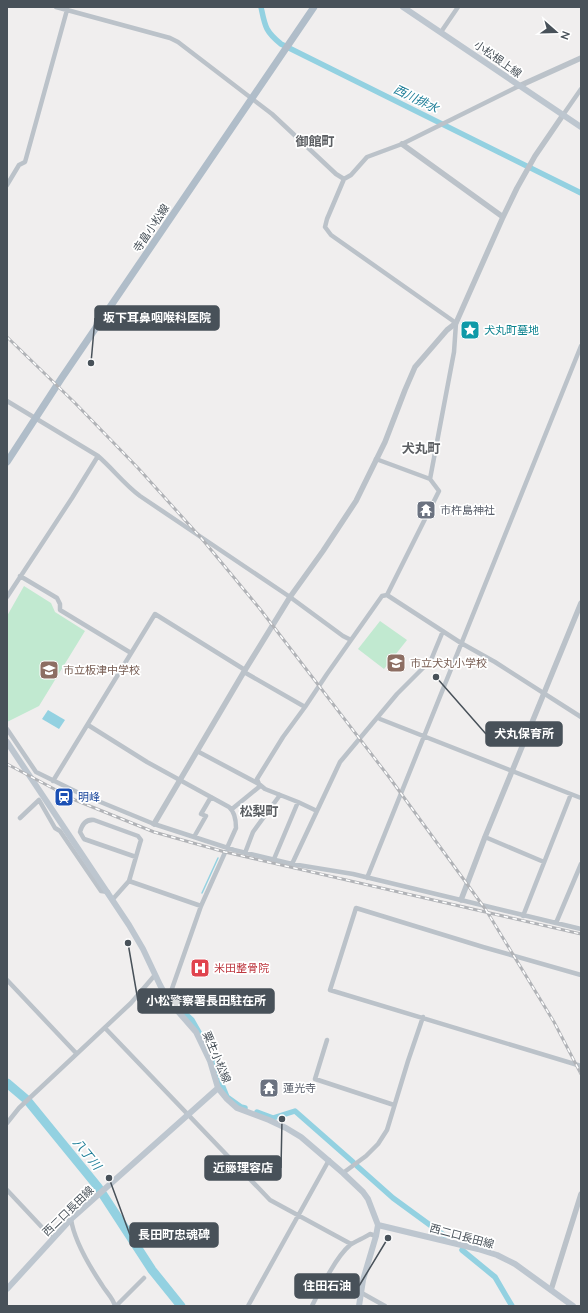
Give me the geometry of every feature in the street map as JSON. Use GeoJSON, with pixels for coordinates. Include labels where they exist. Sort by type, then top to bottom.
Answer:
{"type":"FeatureCollection","features":[{"type":"Feature","properties":{"kind":"main road","name":"寺畠小松線"},"geometry":{"type":"LineString","coordinates":[[7,462],[35,418],[314,7]]}},
{"type":"Feature","properties":{"kind":"main road","name":"小松根上線"},"geometry":{"type":"LineString","coordinates":[[403,7],[581,127]]}},
{"type":"Feature","properties":{"kind":"main road","name":"粟生小松線"},"geometry":{"type":"LineString","coordinates":[[7,742],[113,899],[143,949],[168,1000],[196,1032],[210,1061],[218,1088],[237,1108],[286,1128],[301,1137],[328,1160],[363,1192],[368,1199],[378,1225]]}},
{"type":"Feature","properties":{"kind":"main road","name":"西二口長田線"},"geometry":{"type":"LineString","coordinates":[[7,1289],[71,1219],[218,1088]]}},
{"type":"Feature","properties":{"kind":"main road","name":"西二口長田線"},"geometry":{"type":"LineString","coordinates":[[378,1225],[497,1255],[515,1264],[573,1306]]}},
{"type":"Feature","properties":{"kind":"main road"},"geometry":{"type":"LineString","coordinates":[[359,1306],[360,1292],[378,1225]]}},
{"type":"Feature","properties":{"kind":"street"},"geometry":{"type":"LineString","coordinates":[[56,7],[170,38],[178,42],[272,114],[336,174],[344,179]]}},
{"type":"Feature","properties":{"kind":"street"},"geometry":{"type":"LineString","coordinates":[[441,32],[458,7]]}},
{"type":"Feature","properties":{"kind":"street"},"geometry":{"type":"LineString","coordinates":[[7,185],[19,166],[25,162],[67,10]]}},
{"type":"Feature","properties":{"kind":"street"},"geometry":{"type":"LineString","coordinates":[[456,323],[331,235],[325,227],[344,179],[351,175],[367,157],[422,135],[520,86],[581,58]]}},
{"type":"Feature","properties":{"kind":"street"},"geometry":{"type":"LineString","coordinates":[[430,479],[454,352],[456,323],[517,188],[535,156],[581,89]]}},
{"type":"Feature","properties":{"kind":"street"},"geometry":{"type":"LineString","coordinates":[[402,144],[503,217]]}},
{"type":"Feature","properties":{"kind":"street"},"geometry":{"type":"LineString","coordinates":[[154,824],[290,597],[356,501],[385,442],[415,367],[447,330],[456,323]]}},
{"type":"Feature","properties":{"kind":"street"},"geometry":{"type":"LineString","coordinates":[[367,878],[581,346]]}},
{"type":"Feature","properties":{"kind":"street"},"geometry":{"type":"LineString","coordinates":[[7,401],[98,456],[127,486],[140,496],[290,597],[343,636],[351,640]]}},
{"type":"Feature","properties":{"kind":"street"},"geometry":{"type":"LineString","coordinates":[[7,597],[98,456]]}},
{"type":"Feature","properties":{"kind":"street"},"geometry":{"type":"LineString","coordinates":[[259,784],[257,779],[283,737],[382,596],[387,595],[439,491],[430,479],[376,459]]}},
{"type":"Feature","properties":{"kind":"street"},"geometry":{"type":"LineString","coordinates":[[20,576],[57,598],[60,604],[60,610],[131,653]]}},
{"type":"Feature","properties":{"kind":"street"},"geometry":{"type":"LineString","coordinates":[[387,595],[461,643],[495,662],[581,717]]}},
{"type":"Feature","properties":{"kind":"street"},"geometry":{"type":"LineString","coordinates":[[461,900],[485,837],[581,602]]}},
{"type":"Feature","properties":{"kind":"street"},"geometry":{"type":"LineString","coordinates":[[53,781],[155,614],[305,707]]}},
{"type":"Feature","properties":{"kind":"street"},"geometry":{"type":"LineString","coordinates":[[292,864],[340,762],[397,694],[431,660],[443,631]]}},
{"type":"Feature","properties":{"kind":"street"},"geometry":{"type":"LineString","coordinates":[[380,719],[581,798]]}},
{"type":"Feature","properties":{"kind":"street"},"geometry":{"type":"LineString","coordinates":[[88,725],[147,762],[232,809],[236,820],[236,828],[201,906],[168,1000]]}},
{"type":"Feature","properties":{"kind":"street"},"geometry":{"type":"LineString","coordinates":[[7,729],[36,772],[81,794],[154,824],[245,853],[292,864],[353,874],[581,929]]}},
{"type":"Feature","properties":{"kind":"street"},"geometry":{"type":"LineString","coordinates":[[198,751],[259,784],[265,789],[317,811]]}},
{"type":"Feature","properties":{"kind":"street"},"geometry":{"type":"LineString","coordinates":[[232,809],[258,787],[259,784]]}},
{"type":"Feature","properties":{"kind":"street"},"geometry":{"type":"LineString","coordinates":[[523,916],[571,794]]}},
{"type":"Feature","properties":{"kind":"street"},"geometry":{"type":"LineString","coordinates":[[245,853],[253,832],[280,795]]}},
{"type":"Feature","properties":{"kind":"street"},"geometry":{"type":"LineString","coordinates":[[194,837],[206,816],[201,814],[211,797]]}},
{"type":"Feature","properties":{"kind":"street"},"geometry":{"type":"LineString","coordinates":[[20,818],[39,800],[55,828],[60,831],[100,891],[108,892]]}},
{"type":"Feature","properties":{"kind":"street"},"geometry":{"type":"LineString","coordinates":[[274,859],[298,802]]}},
{"type":"Feature","properties":{"kind":"street"},"geometry":{"type":"LineString","coordinates":[[113,899],[129,881],[141,840],[138,836],[94,820],[87,821],[83,824],[80,832],[84,839],[136,857]]}},
{"type":"Feature","properties":{"kind":"street"},"geometry":{"type":"LineString","coordinates":[[485,837],[544,862]]}},
{"type":"Feature","properties":{"kind":"street"},"geometry":{"type":"LineString","coordinates":[[556,923],[580,871],[581,864]]}},
{"type":"Feature","properties":{"kind":"street"},"geometry":{"type":"LineString","coordinates":[[129,881],[201,906]]}},
{"type":"Feature","properties":{"kind":"street"},"geometry":{"type":"LineString","coordinates":[[581,975],[356,908],[330,990],[581,1066]]}},
{"type":"Feature","properties":{"kind":"street"},"geometry":{"type":"LineString","coordinates":[[7,1123],[19,1108],[131,1003],[155,975]]}},
{"type":"Feature","properties":{"kind":"street"},"geometry":{"type":"LineString","coordinates":[[7,980],[76,1053]]}},
{"type":"Feature","properties":{"kind":"street"},"geometry":{"type":"LineString","coordinates":[[343,1173],[366,1156],[378,1144],[387,1130],[423,1017]]}},
{"type":"Feature","properties":{"kind":"street"},"geometry":{"type":"LineString","coordinates":[[105,1028],[270,1200],[351,1244]]}},
{"type":"Feature","properties":{"kind":"street"},"geometry":{"type":"LineString","coordinates":[[327,1040],[315,1079],[394,1105]]}},
{"type":"Feature","properties":{"kind":"street"},"geometry":{"type":"LineString","coordinates":[[248,1306],[328,1160]]}},
{"type":"Feature","properties":{"kind":"street"},"geometry":{"type":"LineString","coordinates":[[7,1190],[54,1239]]}},
{"type":"Feature","properties":{"kind":"street"},"geometry":{"type":"LineString","coordinates":[[551,1290],[581,1194]]}},
{"type":"Feature","properties":{"kind":"street"},"geometry":{"type":"LineString","coordinates":[[71,1219],[85,1257],[102,1286],[114,1301],[115,1306],[144,1278]]}},
{"type":"Feature","properties":{"kind":"street"},"geometry":{"type":"LineString","coordinates":[[312,1306],[333,1267],[351,1244],[370,1234],[376,1236]]}},
{"type":"Feature","properties":{"kind":"street"},"geometry":{"type":"LineString","coordinates":[[360,1292],[385,1306]]}},
{"type":"Feature","properties":{"kind":"green space"},"geometry":{"type":"Polygon","coordinates":[[[24,586],[51,603],[55,612],[85,631],[39,706],[7,722],[7,616],[24,586]]]}},
{"type":"Feature","properties":{"kind":"green space"},"geometry":{"type":"Polygon","coordinates":[[[380,621],[407,640],[384,669],[358,649],[380,621]]]}},
{"type":"Feature","properties":{"kind":"water"},"geometry":{"type":"Polygon","coordinates":[[[48,710],[65,720],[59,729],[42,719],[48,710]]]}},
{"type":"Feature","properties":{"kind":"waterway","name":"西川排水"},"geometry":{"type":"LineString","coordinates":[[261,7],[266,28],[281,44],[581,193]]}},
{"type":"Feature","properties":{"kind":"waterway"},"geometry":{"type":"LineString","coordinates":[[202,893],[218,858]]}},
{"type":"Feature","properties":{"kind":"waterway"},"geometry":{"type":"LineString","coordinates":[[176,1005],[192,1020],[200,1034]]}},
{"type":"Feature","properties":{"kind":"waterway"},"geometry":{"type":"LineString","coordinates":[[212,1060],[227,1097],[241,1107],[245,1108]]}},
{"type":"Feature","properties":{"kind":"waterway","name":"八丁川"},"geometry":{"type":"LineString","coordinates":[[7,1083],[27,1100],[98,1187],[152,1270],[181,1306]]}},
{"type":"Feature","properties":{"kind":"waterway"},"geometry":{"type":"LineString","coordinates":[[257,1112],[273,1118],[295,1111],[353,1162]]}},
{"type":"Feature","properties":{"kind":"waterway"},"geometry":{"type":"LineString","coordinates":[[357,1166],[393,1198],[445,1236]]}},
{"type":"Feature","properties":{"kind":"waterway"},"geometry":{"type":"LineString","coordinates":[[462,1250],[495,1277],[512,1306]]}},
{"type":"Feature","properties":{"kind":"railway"},"geometry":{"type":"LineString","coordinates":[[7,337],[74,402],[138,468],[202,539],[260,609],[389,777],[486,910],[554,1022],[581,1074]]}},
{"type":"Feature","properties":{"kind":"railway"},"geometry":{"type":"LineString","coordinates":[[7,764],[75,800],[154,832],[225,852],[581,934]]}},
{"type":"Feature","properties":{"kind":"place","name":"犬丸町墓地"},"geometry":{"type":"Point","coordinates":[470,330]}},
{"type":"Feature","properties":{"kind":"place","name":"坂下耳鼻咽喉科医院"},"geometry":{"type":"Point","coordinates":[91,363]}},
{"type":"Feature","properties":{"kind":"place","name":"市杵島神社"},"geometry":{"type":"Point","coordinates":[426,510]}},
{"type":"Feature","properties":{"kind":"place","name":"市立犬丸小学校"},"geometry":{"type":"Point","coordinates":[396,663]}},
{"type":"Feature","properties":{"kind":"place","name":"市立板津中学校"},"geometry":{"type":"Point","coordinates":[49,670]}},
{"type":"Feature","properties":{"kind":"place","name":"犬丸保育所"},"geometry":{"type":"Point","coordinates":[436,677]}},
{"type":"Feature","properties":{"kind":"place","name":"明峰"},"geometry":{"type":"Point","coordinates":[64,797]}},
{"type":"Feature","properties":{"kind":"place","name":"小松警察署長田駐在所"},"geometry":{"type":"Point","coordinates":[128,943]}},
{"type":"Feature","properties":{"kind":"place","name":"米田整骨院"},"geometry":{"type":"Point","coordinates":[200,968]}},
{"type":"Feature","properties":{"kind":"place","name":"蓮光寺"},"geometry":{"type":"Point","coordinates":[269,1088]}},
{"type":"Feature","properties":{"kind":"place","name":"近藤理容店"},"geometry":{"type":"Point","coordinates":[282,1119]}},
{"type":"Feature","properties":{"kind":"place","name":"長田町忠魂碑"},"geometry":{"type":"Point","coordinates":[109,1178]}},
{"type":"Feature","properties":{"kind":"place","name":"住田石油"},"geometry":{"type":"Point","coordinates":[388,1238]}},
{"type":"Feature","properties":{"kind":"district","name":"御館町"},"geometry":{"type":"Point","coordinates":[315,141]}},
{"type":"Feature","properties":{"kind":"district","name":"犬丸町"},"geometry":{"type":"Point","coordinates":[421,448]}},
{"type":"Feature","properties":{"kind":"district","name":"松梨町"},"geometry":{"type":"Point","coordinates":[259,811]}}]}
